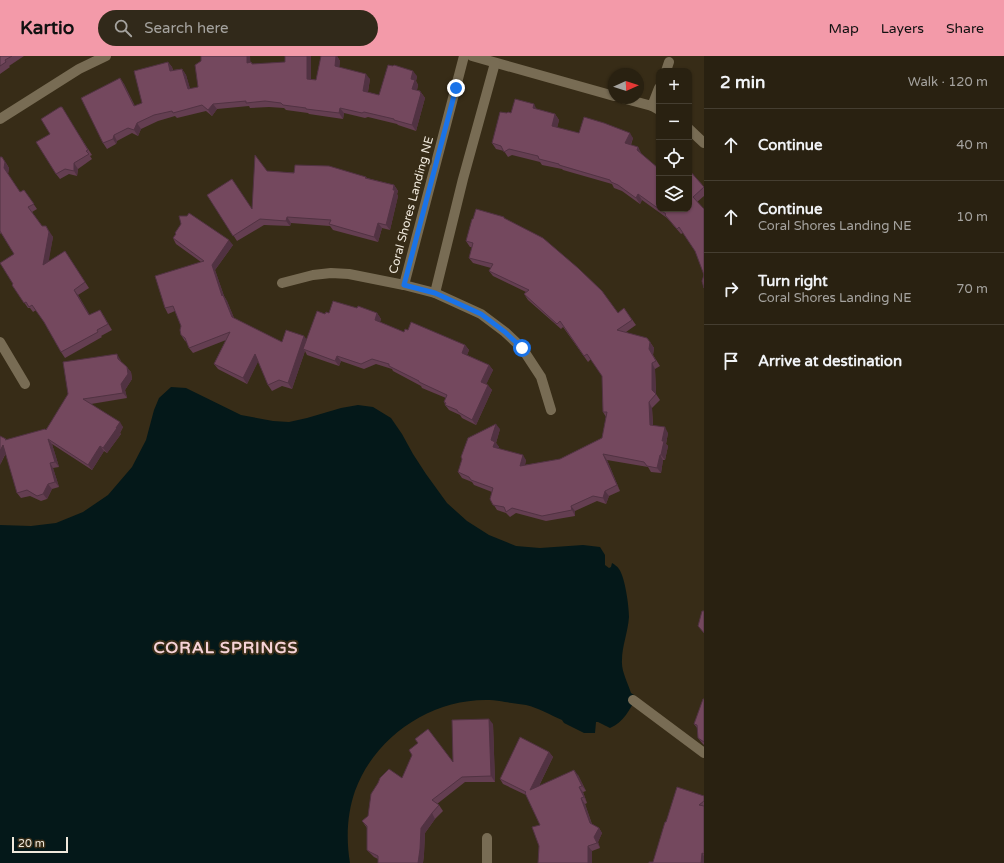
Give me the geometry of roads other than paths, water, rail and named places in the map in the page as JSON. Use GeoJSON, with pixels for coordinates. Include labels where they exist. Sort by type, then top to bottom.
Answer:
{"type":"FeatureCollection","features":[{"type":"Feature","properties":{"kind":"street"},"geometry":{"type":"LineString","coordinates":[[0,119],[79,69],[106,56]]}},
{"type":"Feature","properties":{"kind":"street","name":"Coral Shores Landing NE"},"geometry":{"type":"LineString","coordinates":[[464,56],[404,285],[435,293],[481,314],[505,332],[522,348],[541,377],[551,410]]}},
{"type":"Feature","properties":{"kind":"street"},"geometry":{"type":"LineString","coordinates":[[472,56],[608,94]]}},
{"type":"Feature","properties":{"kind":"street"},"geometry":{"type":"LineString","coordinates":[[435,293],[463,179],[495,62]]}},
{"type":"Feature","properties":{"kind":"street"},"geometry":{"type":"LineString","coordinates":[[642,104],[655,108]]}},
{"type":"Feature","properties":{"kind":"street"},"geometry":{"type":"LineString","coordinates":[[692,132],[704,143]]}},
{"type":"Feature","properties":{"kind":"street"},"geometry":{"type":"LineString","coordinates":[[282,283],[331,273],[349,274],[404,285]]}},
{"type":"Feature","properties":{"kind":"street"},"geometry":{"type":"LineString","coordinates":[[0,342],[25,384]]}},
{"type":"Feature","properties":{"kind":"street"},"geometry":{"type":"LineString","coordinates":[[633,700],[704,753]]}},
{"type":"Feature","properties":{"kind":"street"},"geometry":{"type":"LineString","coordinates":[[487,838],[487,863]]}},
{"type":"Feature","properties":{"kind":"district","name":"CORAL SPRINGS"},"geometry":{"type":"Point","coordinates":[226,648]}}]}
